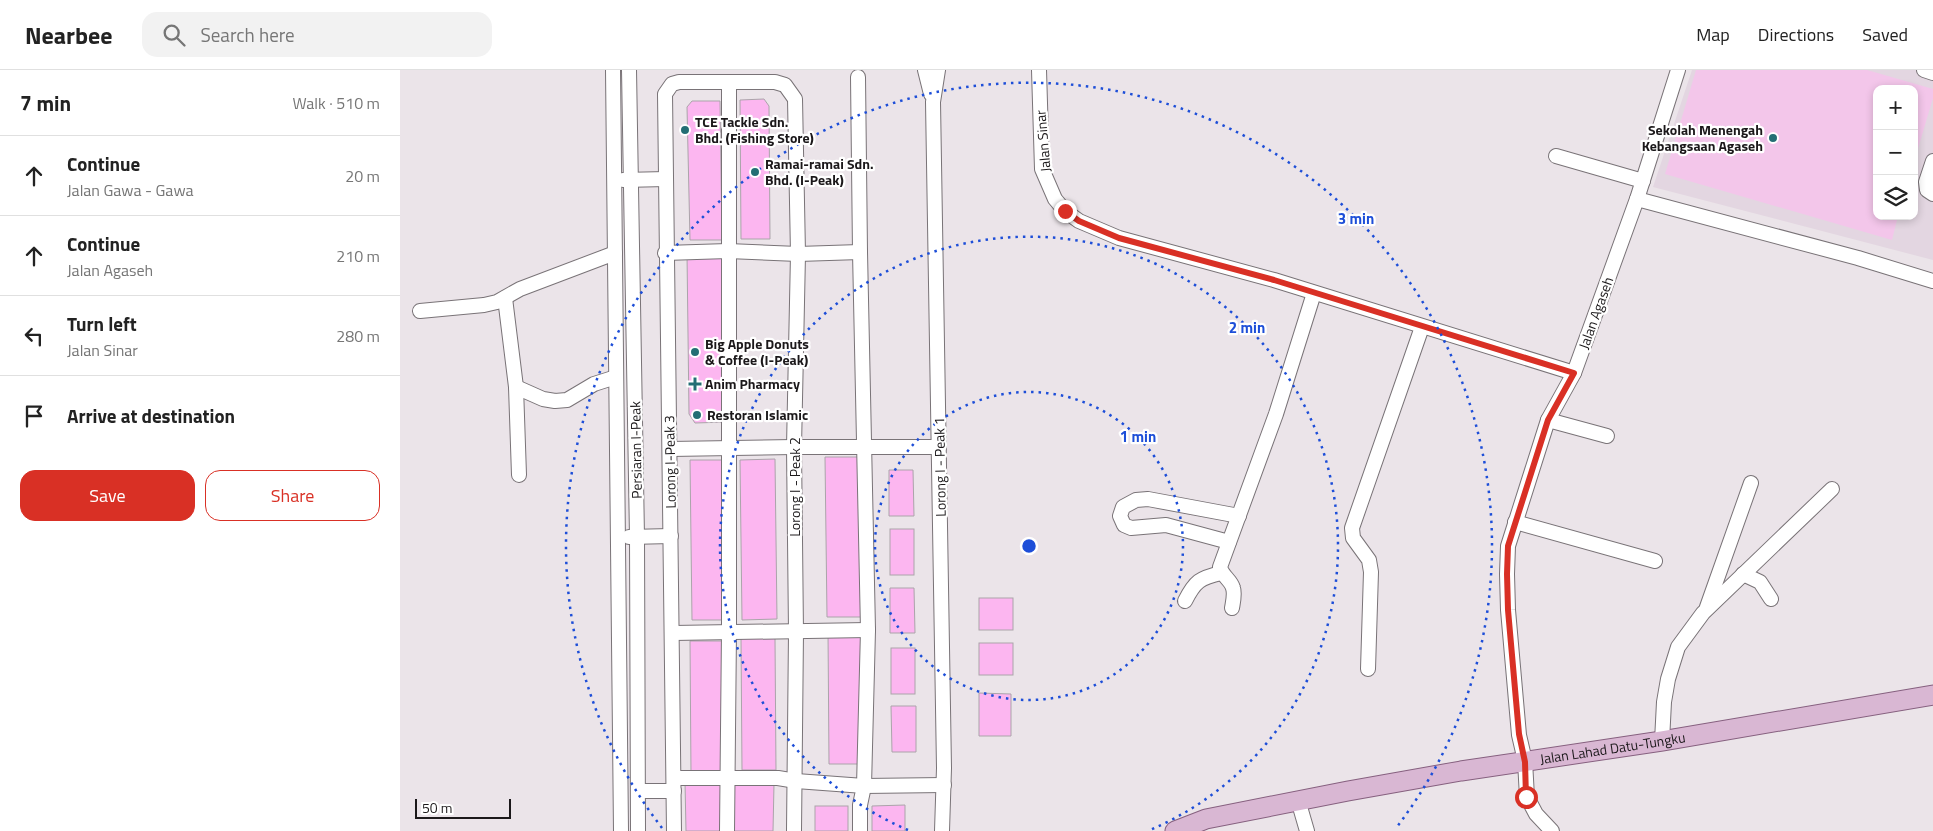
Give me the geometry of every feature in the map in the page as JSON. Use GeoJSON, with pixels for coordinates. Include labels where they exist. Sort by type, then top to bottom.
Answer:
{"type":"FeatureCollection","features":[{"type":"Feature","properties":{"kind":"main road","name":"Jalan Lahad Datu-Tungku"},"geometry":{"type":"LineString","coordinates":[[1175,831],[1206,820],[1298,800],[1933,695]]}},
{"type":"Feature","properties":{"kind":"street","name":"Lorong I - Peak 1"},"geometry":{"type":"LineString","coordinates":[[925,70],[933,102]]}},
{"type":"Feature","properties":{"kind":"street","name":"Lorong I - Peak 1"},"geometry":{"type":"LineString","coordinates":[[938,70],[933,102],[944,785],[942,831]]}},
{"type":"Feature","properties":{"kind":"street","name":"Jalan Sinar"},"geometry":{"type":"LineString","coordinates":[[1039,70],[1042,169],[1055,199],[1065,211],[1079,221],[1119,238],[1314,293],[1574,373]]}},
{"type":"Feature","properties":{"kind":"street","name":"Jalan Agaseh"},"geometry":{"type":"LineString","coordinates":[[1552,831],[1536,814],[1526,797],[1525,762],[1519,734],[1508,610],[1508,546],[1548,420],[1574,373],[1637,199],[1678,70]]}},
{"type":"Feature","properties":{"kind":"street"},"geometry":{"type":"LineString","coordinates":[[1924,70],[1933,73]]}},
{"type":"Feature","properties":{"kind":"street","name":"Persiaran I-Peak"},"geometry":{"type":"LineString","coordinates":[[631,72],[637,537],[638,831]]}},
{"type":"Feature","properties":{"kind":"street"},"geometry":{"type":"LineString","coordinates":[[612,73],[621,831]]}},
{"type":"Feature","properties":{"kind":"street"},"geometry":{"type":"LineString","coordinates":[[858,77],[868,630],[864,786],[860,805],[860,831]]}},
{"type":"Feature","properties":{"kind":"street","name":"Lorong I-Peak 3"},"geometry":{"type":"LineString","coordinates":[[674,831],[665,94],[672,84],[679,82],[729,82]]}},
{"type":"Feature","properties":{"kind":"street"},"geometry":{"type":"LineString","coordinates":[[727,831],[729,82]]}},
{"type":"Feature","properties":{"kind":"street","name":"Lorong I - Peak 2"},"geometry":{"type":"LineString","coordinates":[[729,82],[775,82],[785,85],[795,99],[796,109],[798,254],[794,447],[796,632],[794,831]]}},
{"type":"Feature","properties":{"kind":"street"},"geometry":{"type":"LineString","coordinates":[[1556,156],[1642,181]]}},
{"type":"Feature","properties":{"kind":"street"},"geometry":{"type":"LineString","coordinates":[[1933,161],[1926,182],[1927,190],[1933,194]]}},
{"type":"Feature","properties":{"kind":"street"},"geometry":{"type":"LineString","coordinates":[[614,180],[666,179]]}},
{"type":"Feature","properties":{"kind":"street"},"geometry":{"type":"LineString","coordinates":[[1637,199],[1685,210],[1874,262],[1933,281]]}},
{"type":"Feature","properties":{"kind":"street"},"geometry":{"type":"LineString","coordinates":[[666,253],[728,251],[798,254],[860,252]]}},
{"type":"Feature","properties":{"kind":"street"},"geometry":{"type":"LineString","coordinates":[[420,311],[497,302],[520,288],[615,253]]}},
{"type":"Feature","properties":{"kind":"street"},"geometry":{"type":"LineString","coordinates":[[1232,608],[1232,585],[1221,573],[1220,568],[1276,414],[1314,293]]}},
{"type":"Feature","properties":{"kind":"street"},"geometry":{"type":"LineString","coordinates":[[504,298],[516,386],[520,476]]}},
{"type":"Feature","properties":{"kind":"street"},"geometry":{"type":"LineString","coordinates":[[1368,670],[1371,572],[1369,560],[1353,538],[1352,528],[1422,327]]}},
{"type":"Feature","properties":{"kind":"street"},"geometry":{"type":"LineString","coordinates":[[516,386],[544,399],[556,401],[567,400],[594,384],[616,377]]}},
{"type":"Feature","properties":{"kind":"street"},"geometry":{"type":"LineString","coordinates":[[1548,420],[1608,436]]}},
{"type":"Feature","properties":{"kind":"street"},"geometry":{"type":"LineString","coordinates":[[670,450],[728,447],[939,447]]}},
{"type":"Feature","properties":{"kind":"street"},"geometry":{"type":"LineString","coordinates":[[1706,610],[1751,483]]}},
{"type":"Feature","properties":{"kind":"street"},"geometry":{"type":"LineString","coordinates":[[1662,741],[1664,702],[1668,679],[1678,647],[1706,610],[1832,489]]}},
{"type":"Feature","properties":{"kind":"street"},"geometry":{"type":"LineString","coordinates":[[1229,542],[1166,525],[1131,528],[1124,525],[1120,516],[1123,507],[1136,500],[1148,499],[1239,516]]}},
{"type":"Feature","properties":{"kind":"street"},"geometry":{"type":"LineString","coordinates":[[1515,522],[1654,561]]}},
{"type":"Feature","properties":{"kind":"street"},"geometry":{"type":"LineString","coordinates":[[618,537],[671,536]]}},
{"type":"Feature","properties":{"kind":"street"},"geometry":{"type":"LineString","coordinates":[[1185,600],[1193,585],[1203,577],[1221,573]]}},
{"type":"Feature","properties":{"kind":"street"},"geometry":{"type":"LineString","coordinates":[[1743,574],[1760,582],[1771,600]]}},
{"type":"Feature","properties":{"kind":"street"},"geometry":{"type":"LineString","coordinates":[[673,633],[868,630]]}},
{"type":"Feature","properties":{"kind":"street"},"geometry":{"type":"LineString","coordinates":[[638,791],[674,784],[728,778],[778,778],[864,786],[944,785]]}},
{"type":"Feature","properties":{"kind":"street"},"geometry":{"type":"LineString","coordinates":[[1298,800],[1307,831]]}},
{"type":"Feature","properties":{"kind":"shaded area","name":"Sekolah Menengah Kebangsaan Agaseh"},"geometry":{"type":"Polygon","coordinates":[[[1692,70],[1933,70],[1933,260],[1653,187],[1692,70]]]}},
{"type":"Feature","properties":{"kind":"shaded area","name":"Sekolah Menengah Kebangsaan Agaseh"},"geometry":{"type":"Polygon","coordinates":[[[1696,70],[1867,70],[1933,89],[1933,98],[1918,149],[1918,85],[1873,85],[1873,220],[1897,220],[1892,240],[1665,174],[1696,70]]]}},
{"type":"Feature","properties":{"kind":"building","name":"Ramai-ramai Sdn. Bhd. (I-Peak)"},"geometry":{"type":"Polygon","coordinates":[[[764,99],[769,106],[770,239],[741,239],[740,100],[764,99]]]}},
{"type":"Feature","properties":{"kind":"building"},"geometry":{"type":"Polygon","coordinates":[[[692,101],[720,101],[722,240],[690,240],[687,107],[692,101]]]}},
{"type":"Feature","properties":{"kind":"building"},"geometry":{"type":"Polygon","coordinates":[[[723,253],[726,422],[695,423],[689,414],[687,254],[723,253]]]}},
{"type":"Feature","properties":{"kind":"building"},"geometry":{"type":"Polygon","coordinates":[[[825,457],[860,457],[862,617],[827,617],[825,457]]]}},
{"type":"Feature","properties":{"kind":"building"},"geometry":{"type":"Polygon","coordinates":[[[775,459],[777,619],[742,620],[740,460],[775,459]]]}},
{"type":"Feature","properties":{"kind":"building"},"geometry":{"type":"Polygon","coordinates":[[[690,460],[725,460],[727,620],[692,620],[690,460]]]}},
{"type":"Feature","properties":{"kind":"building"},"geometry":{"type":"Polygon","coordinates":[[[889,470],[913,470],[914,516],[889,516],[889,470]]]}},
{"type":"Feature","properties":{"kind":"building"},"geometry":{"type":"Polygon","coordinates":[[[890,529],[914,529],[914,575],[890,575],[890,529]]]}},
{"type":"Feature","properties":{"kind":"building"},"geometry":{"type":"Polygon","coordinates":[[[890,588],[914,588],[915,633],[890,633],[890,588]]]}},
{"type":"Feature","properties":{"kind":"building"},"geometry":{"type":"Polygon","coordinates":[[[979,598],[1013,598],[1013,630],[979,630],[979,598]]]}},
{"type":"Feature","properties":{"kind":"building"},"geometry":{"type":"Polygon","coordinates":[[[828,632],[863,632],[864,764],[829,764],[828,632]]]}},
{"type":"Feature","properties":{"kind":"building"},"geometry":{"type":"Polygon","coordinates":[[[741,638],[775,638],[776,770],[742,770],[741,638]]]}},
{"type":"Feature","properties":{"kind":"building"},"geometry":{"type":"Polygon","coordinates":[[[690,641],[725,641],[726,773],[691,774],[690,641]]]}},
{"type":"Feature","properties":{"kind":"building"},"geometry":{"type":"Polygon","coordinates":[[[979,643],[1013,643],[1013,675],[979,675],[979,643]]]}},
{"type":"Feature","properties":{"kind":"building"},"geometry":{"type":"Polygon","coordinates":[[[891,648],[915,648],[915,694],[891,694],[891,648]]]}},
{"type":"Feature","properties":{"kind":"building"},"geometry":{"type":"Polygon","coordinates":[[[979,693],[1011,694],[1011,736],[979,736],[979,693]]]}},
{"type":"Feature","properties":{"kind":"building"},"geometry":{"type":"Polygon","coordinates":[[[891,706],[916,706],[916,752],[892,752],[891,706]]]}},
{"type":"Feature","properties":{"kind":"building"},"geometry":{"type":"Polygon","coordinates":[[[685,782],[721,782],[721,831],[686,831],[685,782]]]}},
{"type":"Feature","properties":{"kind":"building"},"geometry":{"type":"Polygon","coordinates":[[[734,784],[774,784],[773,831],[734,831],[734,784]]]}},
{"type":"Feature","properties":{"kind":"building"},"geometry":{"type":"Polygon","coordinates":[[[905,805],[905,831],[872,831],[872,806],[905,805]]]}},
{"type":"Feature","properties":{"kind":"building"},"geometry":{"type":"Polygon","coordinates":[[[815,806],[848,806],[848,831],[815,831],[815,806]]]}},
{"type":"Feature","properties":{"kind":"place","name":"TCE Tackle Sdn. Bhd. (Fishing Store)"},"geometry":{"type":"Point","coordinates":[685,130]}},
{"type":"Feature","properties":{"kind":"place","name":"Sekolah Menengah Kebangsaan Agaseh"},"geometry":{"type":"Point","coordinates":[1773,138]}},
{"type":"Feature","properties":{"kind":"place","name":"Ramai-ramai Sdn. Bhd. (I-Peak)"},"geometry":{"type":"Point","coordinates":[755,172]}},
{"type":"Feature","properties":{"kind":"place","name":"Big Apple Donuts & Coffee (I-Peak)"},"geometry":{"type":"Point","coordinates":[695,352]}},
{"type":"Feature","properties":{"kind":"place","name":"Anim Pharmacy"},"geometry":{"type":"Point","coordinates":[695,384]}},
{"type":"Feature","properties":{"kind":"place","name":"Restoran Islamic"},"geometry":{"type":"Point","coordinates":[697,415]}},
{"type":"Feature","properties":{"kind":"route"},"geometry":{"type":"LineString","coordinates":[[1065,211],[1079,221],[1119,238],[1274,280],[1574,373],[1548,420],[1508,546],[1508,610],[1519,734],[1525,762],[1526,797]]}}]}
